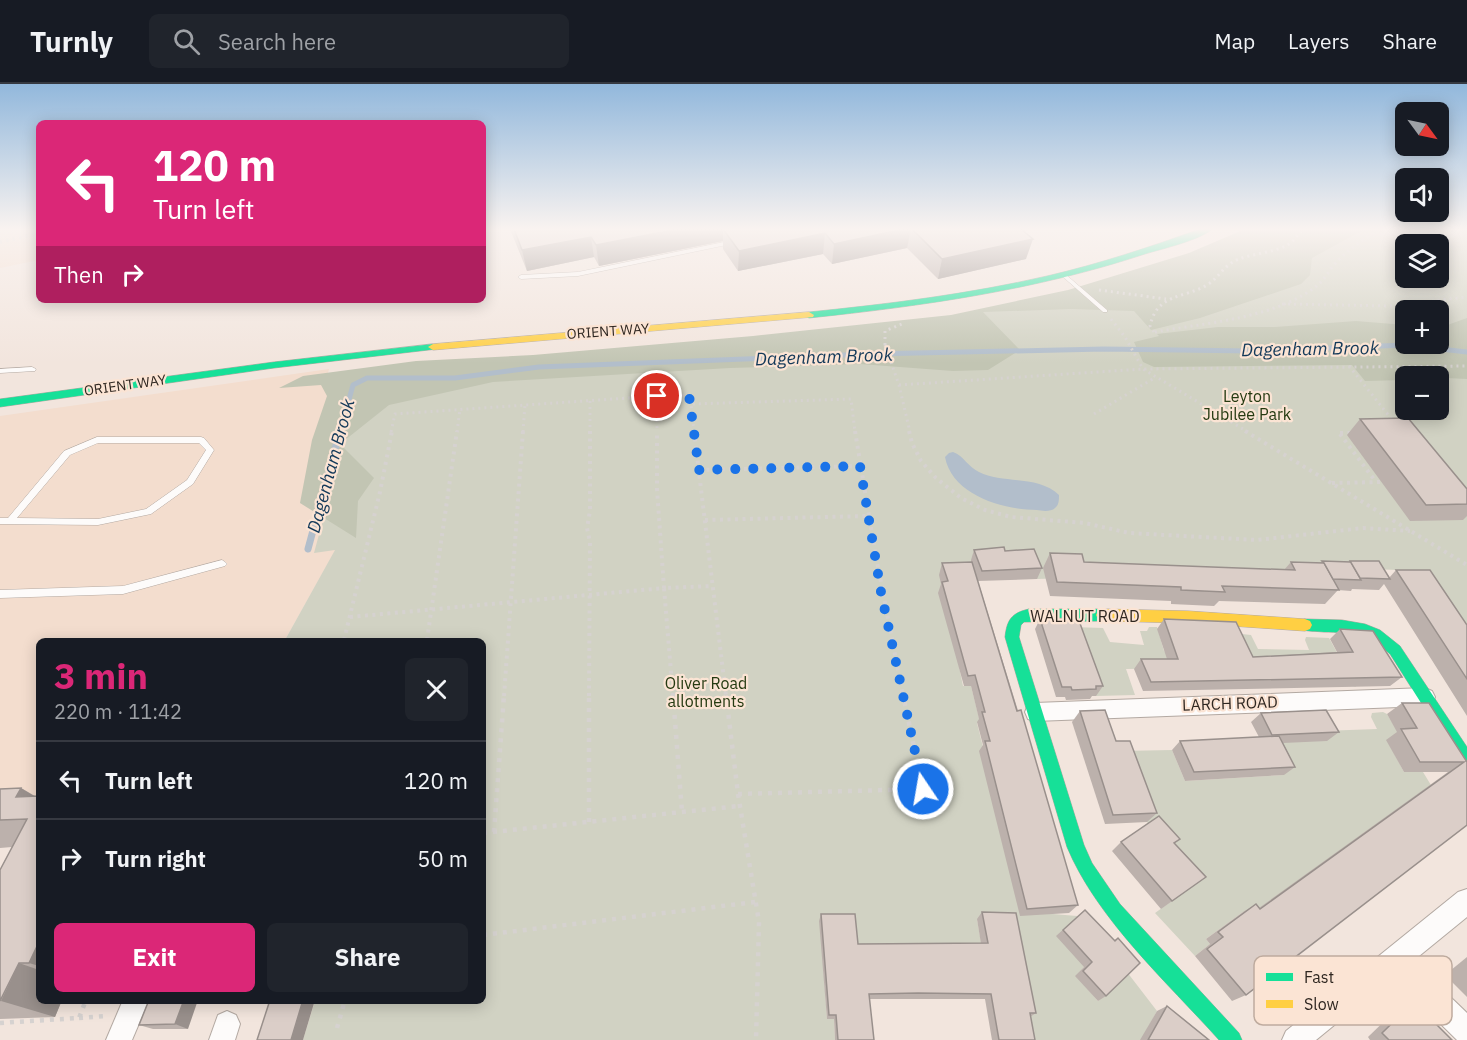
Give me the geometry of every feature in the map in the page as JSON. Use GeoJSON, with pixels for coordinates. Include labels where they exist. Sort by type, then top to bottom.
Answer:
{"type":"FeatureCollection","features":[{"type":"Feature","properties":{"kind":"street","name":"ORIENT WAY"},"geometry":{"type":"LineString","coordinates":[[0,403],[364,353],[552,335],[781,319],[874,309],[945,300],[1069,274]]}},
{"type":"Feature","properties":{"kind":"street","name":"WALNUT ROAD"},"geometry":{"type":"LineString","coordinates":[[1232,1040],[1114,910],[1086,869],[1076,848],[1035,712],[1011,629],[1014,621],[1034,614],[1188,617],[1366,629],[1383,637],[1395,650],[1467,761]]}},
{"type":"Feature","properties":{"kind":"street","name":"LARCH ROAD"},"geometry":{"type":"LineString","coordinates":[[1035,712],[1230,702],[1425,697]]}},
{"type":"Feature","properties":{"kind":"street"},"geometry":{"type":"LineString","coordinates":[[1399,956],[1467,902]]}},
{"type":"Feature","properties":{"kind":"street"},"geometry":{"type":"LineString","coordinates":[[119,1040],[134,1004]]}},
{"type":"Feature","properties":{"kind":"street"},"geometry":{"type":"LineString","coordinates":[[1452,1016],[1467,1031]]}},
{"type":"Feature","properties":{"kind":"street"},"geometry":{"type":"LineString","coordinates":[[1294,1040],[1313,1025]]}},
{"type":"Feature","properties":{"kind":"lane"},"geometry":{"type":"LineString","coordinates":[[521,277],[580,274]]}},
{"type":"Feature","properties":{"kind":"lane"},"geometry":{"type":"LineString","coordinates":[[1064,275],[1105,311]]}},
{"type":"Feature","properties":{"kind":"lane"},"geometry":{"type":"LineString","coordinates":[[0,370],[32,369]]}},
{"type":"Feature","properties":{"kind":"lane"},"geometry":{"type":"LineString","coordinates":[[97,440],[201,440],[210,450],[190,482],[148,512],[98,522],[5,521],[67,453],[97,440]]}},
{"type":"Feature","properties":{"kind":"lane"},"geometry":{"type":"LineString","coordinates":[[0,594],[123,590],[222,564]]}},
{"type":"Feature","properties":{"kind":"path"},"geometry":{"type":"LineString","coordinates":[[1219,274],[1209,284],[1167,299],[1156,308],[1150,320],[1150,326],[1154,332],[1236,317],[1281,304],[1319,286],[1328,274]]}},
{"type":"Feature","properties":{"kind":"path"},"geometry":{"type":"LineString","coordinates":[[1091,289],[1167,299]]}},
{"type":"Feature","properties":{"kind":"path"},"geometry":{"type":"LineString","coordinates":[[1281,304],[1392,306],[1467,297]]}},
{"type":"Feature","properties":{"kind":"path"},"geometry":{"type":"LineString","coordinates":[[1105,311],[1125,337],[1143,369],[1467,565]]}},
{"type":"Feature","properties":{"kind":"path"},"geometry":{"type":"LineString","coordinates":[[908,322],[897,324],[885,332],[885,345],[899,385],[912,443],[921,461],[936,478],[961,498],[985,510],[1011,517],[1085,523],[1129,533],[1257,540],[1363,528],[1410,531]]}},
{"type":"Feature","properties":{"kind":"path"},"geometry":{"type":"LineString","coordinates":[[1349,366],[1396,425]]}},
{"type":"Feature","properties":{"kind":"path"},"geometry":{"type":"LineString","coordinates":[[899,385],[1143,369],[1467,366]]}},
{"type":"Feature","properties":{"kind":"path"},"geometry":{"type":"LineString","coordinates":[[1094,414],[1156,377]]}},
{"type":"Feature","properties":{"kind":"path"},"geometry":{"type":"LineString","coordinates":[[345,638],[380,492],[395,414],[689,395],[737,794],[759,922],[756,1040]]}},
{"type":"Feature","properties":{"kind":"path"},"geometry":{"type":"LineString","coordinates":[[657,396],[657,489],[682,812]]}},
{"type":"Feature","properties":{"kind":"path"},"geometry":{"type":"LineString","coordinates":[[691,404],[851,399],[868,516],[923,789],[737,794]]}},
{"type":"Feature","properties":{"kind":"path"},"geometry":{"type":"LineString","coordinates":[[589,822],[590,542],[587,528],[590,511],[590,400]]}},
{"type":"Feature","properties":{"kind":"path"},"geometry":{"type":"LineString","coordinates":[[494,832],[525,404]]}},
{"type":"Feature","properties":{"kind":"path"},"geometry":{"type":"LineString","coordinates":[[426,638],[460,409]]}},
{"type":"Feature","properties":{"kind":"path"},"geometry":{"type":"LineString","coordinates":[[1331,483],[1379,482],[1340,433],[1361,432]]}},
{"type":"Feature","properties":{"kind":"path"},"geometry":{"type":"LineString","coordinates":[[699,470],[860,466]]}},
{"type":"Feature","properties":{"kind":"path"},"geometry":{"type":"LineString","coordinates":[[705,520],[868,516]]}},
{"type":"Feature","properties":{"kind":"path"},"geometry":{"type":"LineString","coordinates":[[350,617],[664,588],[712,586]]}},
{"type":"Feature","properties":{"kind":"path"},"geometry":{"type":"LineString","coordinates":[[486,833],[739,806]]}},
{"type":"Feature","properties":{"kind":"path"},"geometry":{"type":"LineString","coordinates":[[486,935],[755,902]]}},
{"type":"Feature","properties":{"kind":"path"},"geometry":{"type":"LineString","coordinates":[[79,1018],[84,1004]]}},
{"type":"Feature","properties":{"kind":"path"},"geometry":{"type":"LineString","coordinates":[[338,1028],[344,1004]]}},
{"type":"Feature","properties":{"kind":"path"},"geometry":{"type":"LineString","coordinates":[[0,1023],[103,1016]]}},
{"type":"Feature","properties":{"kind":"shaded area"},"geometry":{"type":"Polygon","coordinates":[[[329,369],[325,384],[358,390],[315,552],[336,549],[286,638],[36,638],[36,805],[0,808],[0,416],[329,369]]]}},
{"type":"Feature","properties":{"kind":"green space"},"geometry":{"type":"Polygon","coordinates":[[[1122,274],[1310,274],[1301,284],[1200,318],[1151,330],[1134,311],[1071,309],[983,312],[1020,350],[988,370],[953,371],[860,364],[730,368],[493,382],[389,405],[340,444],[374,478],[358,501],[356,538],[300,503],[312,440],[327,396],[321,385],[279,388],[303,376],[416,361],[533,355],[753,336],[951,315],[1068,290],[1122,274]]]}},
{"type":"Feature","properties":{"kind":"green space"},"geometry":{"type":"Polygon","coordinates":[[[1142,274],[1395,274],[1395,288],[1449,288],[1449,274],[1467,274],[1467,660],[1400,570],[1367,569],[1037,579],[1029,560],[971,560],[975,573],[944,593],[963,686],[971,686],[980,722],[977,723],[984,751],[980,751],[997,819],[1053,914],[1077,916],[1084,967],[1076,976],[1098,1001],[1127,972],[1157,1011],[1141,1040],[1027,1040],[977,919],[983,954],[866,950],[820,921],[827,1019],[834,1019],[835,1040],[303,1040],[314,1004],[486,1004],[486,638],[286,638],[335,550],[314,553],[358,390],[848,332],[1008,307],[1142,274]]]}},
{"type":"Feature","properties":{"kind":"green space"},"geometry":{"type":"Polygon","coordinates":[[[1467,318],[1467,379],[1449,378],[1449,366],[1395,366],[1395,380],[1365,381],[1352,365],[1154,367],[1143,362],[1134,342],[1159,336],[1157,334],[1218,327],[1275,327],[1356,321],[1395,324],[1395,354],[1449,354],[1449,324],[1467,318]]]}},
{"type":"Feature","properties":{"kind":"green space"},"geometry":{"type":"Polygon","coordinates":[[[1072,627],[1103,628],[1110,642],[1144,645],[1140,631],[1147,631],[1149,627],[1157,627],[1164,651],[1199,668],[1126,669],[1135,695],[1096,696],[1072,627]]]}},
{"type":"Feature","properties":{"kind":"green space"},"geometry":{"type":"Polygon","coordinates":[[[1242,634],[1251,635],[1258,649],[1309,650],[1306,637],[1329,638],[1356,687],[1238,654],[1242,634]]]}},
{"type":"Feature","properties":{"kind":"green space"},"geometry":{"type":"Polygon","coordinates":[[[1372,713],[1387,714],[1402,739],[1387,740],[1404,772],[1423,772],[1437,795],[1247,917],[1243,912],[1206,939],[1210,944],[1195,956],[1155,913],[1194,885],[1147,822],[1121,751],[1172,750],[1185,781],[1284,775],[1268,743],[1322,731],[1377,729],[1371,717],[1372,713]]]}},
{"type":"Feature","properties":{"kind":"water"},"geometry":{"type":"Polygon","coordinates":[[[953,452],[975,470],[989,476],[1031,482],[1051,489],[1059,495],[1059,501],[1053,509],[1044,511],[1009,507],[981,498],[958,481],[950,470],[945,457],[953,452]]]}},
{"type":"Feature","properties":{"kind":"building"},"geometry":{"type":"Polygon","coordinates":[[[1360,419],[1410,420],[1467,489],[1467,504],[1426,505],[1360,419]]]}},
{"type":"Feature","properties":{"kind":"building"},"geometry":{"type":"Polygon","coordinates":[[[1004,547],[1005,551],[1034,549],[1042,568],[982,571],[974,550],[1004,547]]]}},
{"type":"Feature","properties":{"kind":"building"},"geometry":{"type":"Polygon","coordinates":[[[1050,553],[1082,554],[1084,562],[1212,567],[1295,570],[1291,562],[1324,563],[1339,590],[1222,586],[1225,592],[1181,590],[1181,587],[1057,582],[1050,553]]]}},
{"type":"Feature","properties":{"kind":"building"},"geometry":{"type":"Polygon","coordinates":[[[1322,561],[1351,562],[1361,580],[1333,579],[1322,561]]]}},
{"type":"Feature","properties":{"kind":"building"},"geometry":{"type":"Polygon","coordinates":[[[1350,561],[1379,561],[1390,579],[1360,578],[1350,561]]]}},
{"type":"Feature","properties":{"kind":"building"},"geometry":{"type":"Polygon","coordinates":[[[972,562],[1017,711],[1021,710],[1078,905],[1027,909],[985,741],[990,741],[982,712],[985,712],[975,675],[968,676],[942,582],[948,581],[942,563],[972,562]]]}},
{"type":"Feature","properties":{"kind":"building"},"geometry":{"type":"Polygon","coordinates":[[[1396,570],[1430,570],[1467,625],[1467,679],[1396,570]]]}},
{"type":"Feature","properties":{"kind":"building"},"geometry":{"type":"Polygon","coordinates":[[[1078,618],[1103,686],[1096,686],[1096,689],[1072,690],[1071,687],[1062,687],[1040,619],[1078,618]]]}},
{"type":"Feature","properties":{"kind":"building"},"geometry":{"type":"Polygon","coordinates":[[[1164,619],[1236,622],[1253,657],[1353,652],[1340,629],[1373,631],[1402,677],[1151,682],[1141,659],[1178,659],[1164,619]]]}},
{"type":"Feature","properties":{"kind":"building"},"geometry":{"type":"Polygon","coordinates":[[[1402,703],[1429,703],[1467,762],[1467,825],[1297,956],[1254,956],[1254,989],[1246,995],[1207,949],[1223,937],[1218,932],[1256,904],[1260,909],[1464,762],[1420,762],[1401,729],[1417,728],[1402,703]]]}},
{"type":"Feature","properties":{"kind":"building"},"geometry":{"type":"Polygon","coordinates":[[[1105,710],[1116,741],[1130,741],[1157,813],[1113,815],[1080,711],[1105,710]]]}},
{"type":"Feature","properties":{"kind":"building"},"geometry":{"type":"Polygon","coordinates":[[[1326,710],[1339,732],[1272,735],[1261,713],[1326,710]]]}},
{"type":"Feature","properties":{"kind":"building"},"geometry":{"type":"Polygon","coordinates":[[[1279,736],[1295,767],[1194,772],[1180,741],[1279,736]]]}},
{"type":"Feature","properties":{"kind":"building"},"geometry":{"type":"Polygon","coordinates":[[[21,788],[16,797],[36,796],[36,948],[29,963],[19,963],[0,1001],[0,870],[27,819],[0,820],[0,789],[21,788]]]}},
{"type":"Feature","properties":{"kind":"building"},"geometry":{"type":"Polygon","coordinates":[[[1159,816],[1180,839],[1174,843],[1206,877],[1172,901],[1121,842],[1159,816]]]}},
{"type":"Feature","properties":{"kind":"building"},"geometry":{"type":"Polygon","coordinates":[[[1085,910],[1115,941],[1118,938],[1140,963],[1106,996],[1083,971],[1092,962],[1063,930],[1085,910]]]}},
{"type":"Feature","properties":{"kind":"building"},"geometry":{"type":"Polygon","coordinates":[[[982,912],[1016,913],[1036,1013],[1030,1013],[1035,1040],[999,1040],[991,994],[918,993],[869,994],[874,1040],[838,1040],[836,1015],[829,1015],[821,914],[855,914],[858,944],[988,943],[982,912]]]}},
{"type":"Feature","properties":{"kind":"building"},"geometry":{"type":"Polygon","coordinates":[[[147,1004],[182,1004],[175,1024],[139,1025],[147,1004]]]}},
{"type":"Feature","properties":{"kind":"building"},"geometry":{"type":"Polygon","coordinates":[[[269,1004],[302,1004],[291,1040],[257,1040],[269,1004]]]}},
{"type":"Feature","properties":{"kind":"building"},"geometry":{"type":"Polygon","coordinates":[[[1167,1006],[1209,1040],[1148,1040],[1167,1006]]]}},
{"type":"Feature","properties":{"kind":"building"},"geometry":{"type":"Polygon","coordinates":[[[1390,1025],[1437,1025],[1452,1040],[1389,1040],[1382,1033],[1390,1025]]]}},
{"type":"Feature","properties":{"kind":"waterway","name":"Dagenham Brook"},"geometry":{"type":"LineString","coordinates":[[340,432],[353,385],[367,378],[455,378],[539,367],[871,354],[1104,349],[1253,351],[1406,345],[1467,352]]}},
{"type":"Feature","properties":{"kind":"waterway","name":"Dagenham Brook"},"geometry":{"type":"LineString","coordinates":[[308,549],[340,431]]}},
{"type":"Feature","properties":{"kind":"traffic: fast"},"geometry":{"type":"LineString","coordinates":[[809,315],[929,301],[1070,274]]}},
{"type":"Feature","properties":{"kind":"traffic: fast"},"geometry":{"type":"LineString","coordinates":[[0,403],[274,365],[433,347]]}},
{"type":"Feature","properties":{"kind":"traffic: fast"},"geometry":{"type":"LineString","coordinates":[[1103,615],[1020,617],[1014,623],[1012,637],[1076,847],[1086,869],[1114,910],[1232,1040]]}},
{"type":"Feature","properties":{"kind":"traffic: fast"},"geometry":{"type":"LineString","coordinates":[[1305,625],[1342,626],[1365,630],[1385,641],[1395,650],[1467,761]]}},
{"type":"Feature","properties":{"kind":"traffic: slow"},"geometry":{"type":"LineString","coordinates":[[433,347],[809,315]]}},
{"type":"Feature","properties":{"kind":"traffic: slow"},"geometry":{"type":"LineString","coordinates":[[1103,615],[1188,617],[1305,625]]}},
{"type":"Feature","properties":{"kind":"route"},"geometry":{"type":"LineString","coordinates":[[657,396],[689,395],[699,470],[860,466],[881,592],[923,789]]}},
{"type":"Feature","properties":{"kind":"park label","name":"Leyton Jubilee Park"},"geometry":{"type":"Point","coordinates":[1247,405]}},
{"type":"Feature","properties":{"kind":"park label","name":"Oliver Road allotments"},"geometry":{"type":"Point","coordinates":[706,692]}}]}
